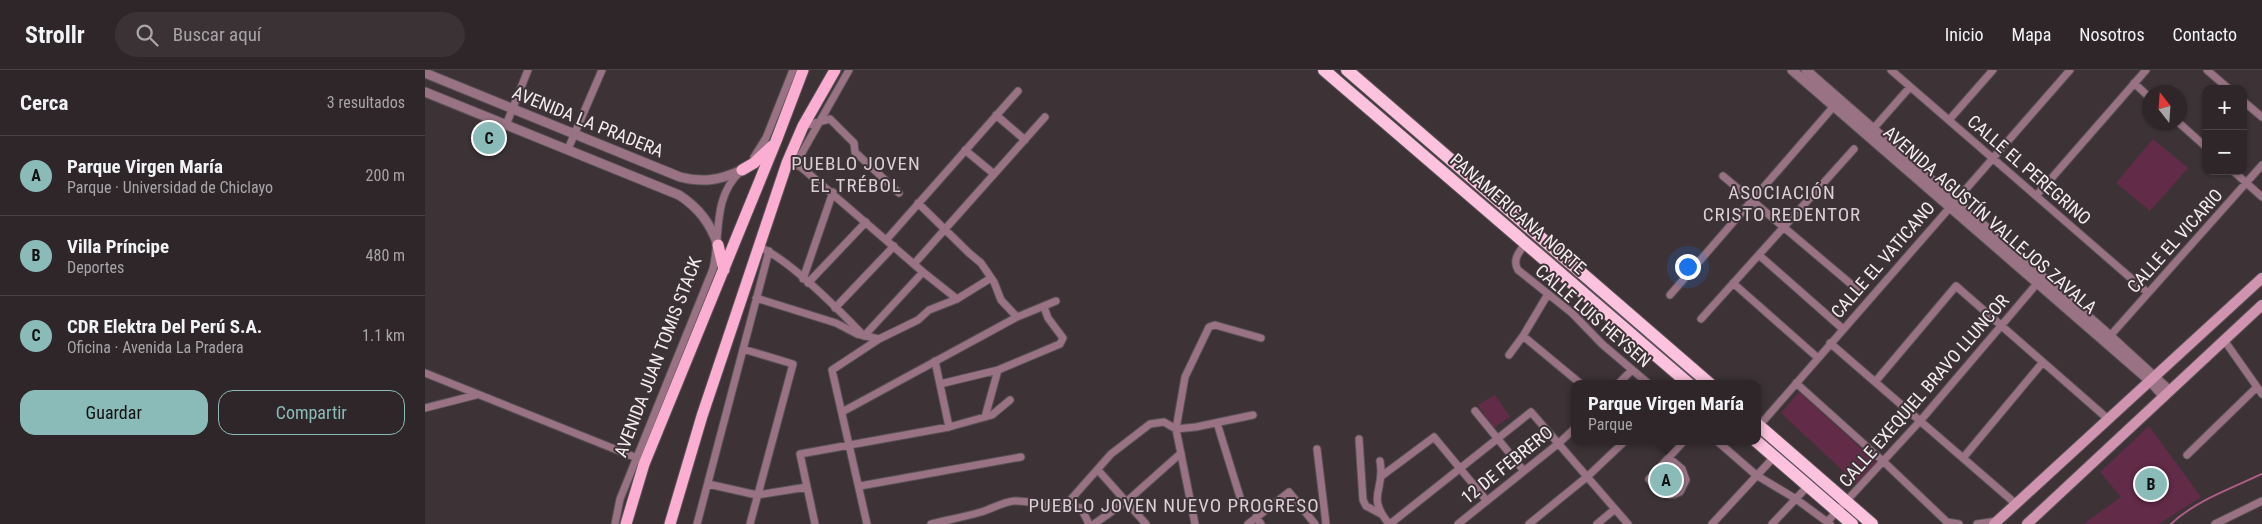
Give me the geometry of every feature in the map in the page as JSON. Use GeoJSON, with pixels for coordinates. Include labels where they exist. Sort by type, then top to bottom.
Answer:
{"type":"FeatureCollection","features":[{"type":"Feature","properties":{"kind":"highway","name":"PANAMERICANA NORTE"},"geometry":{"type":"LineString","coordinates":[[1324,70],[1681,380]]}},
{"type":"Feature","properties":{"kind":"highway","name":"PANAMERICANA NORTE"},"geometry":{"type":"LineString","coordinates":[[1347,70],[1705,380]]}},
{"type":"Feature","properties":{"kind":"highway"},"geometry":{"type":"LineString","coordinates":[[1761,428],[1872,524]]}},
{"type":"Feature","properties":{"kind":"highway"},"geometry":{"type":"LineString","coordinates":[[1760,445],[1852,524]]}},
{"type":"Feature","properties":{"kind":"main road","name":"AVENIDA JUAN TOMIS STACK"},"geometry":{"type":"LineString","coordinates":[[626,524],[661,420],[777,142],[803,70]]}},
{"type":"Feature","properties":{"kind":"main road"},"geometry":{"type":"LineString","coordinates":[[670,524],[675,503],[764,249],[803,126],[835,70]]}},
{"type":"Feature","properties":{"kind":"main road"},"geometry":{"type":"LineString","coordinates":[[742,170],[754,163],[777,142]]}},
{"type":"Feature","properties":{"kind":"main road"},"geometry":{"type":"LineString","coordinates":[[718,245],[724,270]]}},
{"type":"Feature","properties":{"kind":"main road"},"geometry":{"type":"LineString","coordinates":[[1996,522],[2262,278]]}},
{"type":"Feature","properties":{"kind":"main road"},"geometry":{"type":"LineString","coordinates":[[2027,524],[2262,305]]}},
{"type":"Feature","properties":{"kind":"main road"},"geometry":{"type":"LineString","coordinates":[[631,506],[631,524]]}},
{"type":"Feature","properties":{"kind":"street"},"geometry":{"type":"LineString","coordinates":[[506,125],[528,70]]}},
{"type":"Feature","properties":{"kind":"street"},"geometry":{"type":"LineString","coordinates":[[568,149],[602,70]]}},
{"type":"Feature","properties":{"kind":"street","name":"AVENIDA JUAN TOMIS STACK"},"geometry":{"type":"LineString","coordinates":[[615,524],[621,499],[713,269],[718,245],[718,216],[728,184],[759,151],[793,70]]}},
{"type":"Feature","properties":{"kind":"street"},"geometry":{"type":"LineString","coordinates":[[849,70],[819,122],[791,164],[801,166],[923,272],[957,298]]}},
{"type":"Feature","properties":{"kind":"street","name":"AVENIDA AGUSTÍN VALLEJOS ZAVALA"},"geometry":{"type":"LineString","coordinates":[[1792,70],[1953,204],[2152,379]]}},
{"type":"Feature","properties":{"kind":"street","name":"AVENIDA AGUSTÍN VALLEJOS ZAVALA"},"geometry":{"type":"LineString","coordinates":[[1806,70],[1873,129],[1953,204]]}},
{"type":"Feature","properties":{"kind":"street","name":"CALLE EL PEREGRINO"},"geometry":{"type":"LineString","coordinates":[[1891,70],[2148,293]]}},
{"type":"Feature","properties":{"kind":"street"},"geometry":{"type":"LineString","coordinates":[[1949,120],[1993,70]]}},
{"type":"Feature","properties":{"kind":"street","name":"CALLE EL VATICANO"},"geometry":{"type":"LineString","coordinates":[[1761,422],[2070,70]]}},
{"type":"Feature","properties":{"kind":"street"},"geometry":{"type":"LineString","coordinates":[[2036,196],[2146,70]]}},
{"type":"Feature","properties":{"kind":"street"},"geometry":{"type":"LineString","coordinates":[[2207,70],[2224,85]]}},
{"type":"Feature","properties":{"kind":"street","name":"AVENIDA LA PRADERA"},"geometry":{"type":"LineString","coordinates":[[425,73],[680,177],[692,180],[715,181],[742,170]]}},
{"type":"Feature","properties":{"kind":"street"},"geometry":{"type":"LineString","coordinates":[[438,97],[444,81]]}},
{"type":"Feature","properties":{"kind":"street"},"geometry":{"type":"LineString","coordinates":[[2134,83],[2142,90]]}},
{"type":"Feature","properties":{"kind":"street"},"geometry":{"type":"LineString","coordinates":[[1873,129],[1910,87]]}},
{"type":"Feature","properties":{"kind":"street"},"geometry":{"type":"LineString","coordinates":[[887,239],[1018,91]]}},
{"type":"Feature","properties":{"kind":"street","name":"AVENIDA LA PRADERA"},"geometry":{"type":"LineString","coordinates":[[425,92],[665,189],[689,202],[707,219],[718,245]]}},
{"type":"Feature","properties":{"kind":"street"},"geometry":{"type":"LineString","coordinates":[[2247,104],[2262,117]]}},
{"type":"Feature","properties":{"kind":"street"},"geometry":{"type":"LineString","coordinates":[[1670,295],[1753,202],[1834,106]]}},
{"type":"Feature","properties":{"kind":"street"},"geometry":{"type":"LineString","coordinates":[[996,114],[1025,140]]}},
{"type":"Feature","properties":{"kind":"street"},"geometry":{"type":"LineString","coordinates":[[914,264],[1045,117]]}},
{"type":"Feature","properties":{"kind":"street"},"geometry":{"type":"LineString","coordinates":[[803,126],[830,119],[854,143],[855,152],[899,192]]}},
{"type":"Feature","properties":{"kind":"street"},"geometry":{"type":"LineString","coordinates":[[2187,130],[2202,143]]}},
{"type":"Feature","properties":{"kind":"street"},"geometry":{"type":"LineString","coordinates":[[1701,319],[1854,148]]}},
{"type":"Feature","properties":{"kind":"street"},"geometry":{"type":"LineString","coordinates":[[965,150],[994,174]]}},
{"type":"Feature","properties":{"kind":"street","name":"CALLE EL VICARIO"},"geometry":{"type":"LineString","coordinates":[[2110,336],[2262,165]]}},
{"type":"Feature","properties":{"kind":"street"},"geometry":{"type":"LineString","coordinates":[[2238,175],[2262,196]]}},
{"type":"Feature","properties":{"kind":"street"},"geometry":{"type":"LineString","coordinates":[[1723,176],[1858,290]]}},
{"type":"Feature","properties":{"kind":"street"},"geometry":{"type":"LineString","coordinates":[[805,281],[833,192]]}},
{"type":"Feature","properties":{"kind":"street"},"geometry":{"type":"LineString","coordinates":[[918,203],[969,253],[981,262],[1007,309],[1017,317]]}},
{"type":"Feature","properties":{"kind":"street"},"geometry":{"type":"LineString","coordinates":[[805,281],[866,222]]}},
{"type":"Feature","properties":{"kind":"street","name":"CALLE LUIS HEYSEN"},"geometry":{"type":"LineString","coordinates":[[1525,244],[1516,258],[1515,267],[1579,320],[1602,344],[1644,380]]}},
{"type":"Feature","properties":{"kind":"street"},"geometry":{"type":"LineString","coordinates":[[835,308],[894,246]]}},
{"type":"Feature","properties":{"kind":"street"},"geometry":{"type":"LineString","coordinates":[[697,524],[756,298],[764,249],[805,281],[864,336]]}},
{"type":"Feature","properties":{"kind":"street"},"geometry":{"type":"LineString","coordinates":[[1759,255],[1843,330]]}},
{"type":"Feature","properties":{"kind":"street"},"geometry":{"type":"LineString","coordinates":[[864,336],[923,272]]}},
{"type":"Feature","properties":{"kind":"street"},"geometry":{"type":"LineString","coordinates":[[867,524],[860,486],[832,370],[879,338],[918,320],[929,310],[957,298],[991,278]]}},
{"type":"Feature","properties":{"kind":"street","name":"AVENIDA AGUSTÍN VALLEJOS ZAVALA"},"geometry":{"type":"LineString","coordinates":[[2040,280],[2110,336],[2167,394]]}},
{"type":"Feature","properties":{"kind":"street","name":"CALLE EXEQUIEL BRAVO LLUNCOR"},"geometry":{"type":"LineString","coordinates":[[1829,523],[1921,420],[2040,280]]}},
{"type":"Feature","properties":{"kind":"street"},"geometry":{"type":"LineString","coordinates":[[1733,282],[1818,358]]}},
{"type":"Feature","properties":{"kind":"street"},"geometry":{"type":"LineString","coordinates":[[1875,382],[1956,286],[2108,419]]}},
{"type":"Feature","properties":{"kind":"street"},"geometry":{"type":"LineString","coordinates":[[1509,355],[1523,336],[1548,294]]}},
{"type":"Feature","properties":{"kind":"street"},"geometry":{"type":"LineString","coordinates":[[756,298],[836,323],[864,336],[879,338]]}},
{"type":"Feature","properties":{"kind":"street"},"geometry":{"type":"LineString","coordinates":[[842,412],[1017,317],[1056,301]]}},
{"type":"Feature","properties":{"kind":"street"},"geometry":{"type":"LineString","coordinates":[[940,384],[998,370],[1058,346],[1063,338],[1048,318],[1044,307]]}},
{"type":"Feature","properties":{"kind":"street"},"geometry":{"type":"LineString","coordinates":[[1195,524],[1175,429],[1185,377],[1209,327],[1215,326],[1261,338]]}},
{"type":"Feature","properties":{"kind":"street"},"geometry":{"type":"LineString","coordinates":[[1523,336],[1576,380]]}},
{"type":"Feature","properties":{"kind":"street"},"geometry":{"type":"LineString","coordinates":[[2224,340],[2262,394]]}},
{"type":"Feature","properties":{"kind":"street"},"geometry":{"type":"LineString","coordinates":[[1831,343],[2016,504]]}},
{"type":"Feature","properties":{"kind":"street"},"geometry":{"type":"LineString","coordinates":[[743,349],[793,364],[750,524]]}},
{"type":"Feature","properties":{"kind":"street"},"geometry":{"type":"LineString","coordinates":[[935,361],[949,427]]}},
{"type":"Feature","properties":{"kind":"street"},"geometry":{"type":"LineString","coordinates":[[1963,458],[2043,362]]}},
{"type":"Feature","properties":{"kind":"street"},"geometry":{"type":"LineString","coordinates":[[985,417],[998,370]]}},
{"type":"Feature","properties":{"kind":"street"},"geometry":{"type":"LineString","coordinates":[[1622,380],[1632,370]]}},
{"type":"Feature","properties":{"kind":"street"},"geometry":{"type":"LineString","coordinates":[[425,373],[637,458]]}},
{"type":"Feature","properties":{"kind":"street"},"geometry":{"type":"LineString","coordinates":[[1796,383],[1947,522],[1959,524]]}},
{"type":"Feature","properties":{"kind":"street"},"geometry":{"type":"LineString","coordinates":[[2187,455],[2257,387]]}},
{"type":"Feature","properties":{"kind":"street"},"geometry":{"type":"LineString","coordinates":[[425,408],[476,395]]}},
{"type":"Feature","properties":{"kind":"street"},"geometry":{"type":"LineString","coordinates":[[815,524],[800,454],[949,427],[992,415],[1010,400]]}},
{"type":"Feature","properties":{"kind":"street"},"geometry":{"type":"LineString","coordinates":[[1475,411],[1524,471]]}},
{"type":"Feature","properties":{"kind":"street"},"geometry":{"type":"LineString","coordinates":[[1380,461],[1383,475],[1375,497],[1381,514],[1389,524],[1531,412],[1628,524]]}},
{"type":"Feature","properties":{"kind":"street"},"geometry":{"type":"LineString","coordinates":[[1065,506],[1111,454],[1150,424],[1164,422],[1175,429],[1196,427],[1253,415]]}},
{"type":"Feature","properties":{"kind":"street"},"geometry":{"type":"LineString","coordinates":[[1217,422],[1240,498]]}},
{"type":"Feature","properties":{"kind":"street","name":"12 DE FEBRERO"},"geometry":{"type":"LineString","coordinates":[[1458,524],[1571,432]]}},
{"type":"Feature","properties":{"kind":"street"},"geometry":{"type":"LineString","coordinates":[[1383,475],[1433,437],[1487,501]]}},
{"type":"Feature","properties":{"kind":"street"},"geometry":{"type":"LineString","coordinates":[[1359,439],[1363,500],[1366,506],[1381,514]]}},
{"type":"Feature","properties":{"kind":"street"},"geometry":{"type":"LineString","coordinates":[[1529,524],[1588,476],[1621,445]]}},
{"type":"Feature","properties":{"kind":"street"},"geometry":{"type":"LineString","coordinates":[[1681,445],[1649,479],[1663,494],[1676,494],[1684,487],[1686,480],[1682,469]]}},
{"type":"Feature","properties":{"kind":"street"},"geometry":{"type":"LineString","coordinates":[[1722,445],[1757,475],[1796,499],[1829,523]]}},
{"type":"Feature","properties":{"kind":"street"},"geometry":{"type":"LineString","coordinates":[[1317,449],[1327,524]]}},
{"type":"Feature","properties":{"kind":"street"},"geometry":{"type":"LineString","coordinates":[[1094,524],[1127,501],[1181,453]]}},
{"type":"Feature","properties":{"kind":"street"},"geometry":{"type":"LineString","coordinates":[[860,486],[1021,457]]}},
{"type":"Feature","properties":{"kind":"street"},"geometry":{"type":"LineString","coordinates":[[1712,524],[1774,457]]}},
{"type":"Feature","properties":{"kind":"street"},"geometry":{"type":"LineString","coordinates":[[1669,458],[1691,475]]}},
{"type":"Feature","properties":{"kind":"street"},"geometry":{"type":"LineString","coordinates":[[1098,470],[1146,524]]}},
{"type":"Feature","properties":{"kind":"street"},"geometry":{"type":"LineString","coordinates":[[708,484],[757,495],[807,487]]}},
{"type":"Feature","properties":{"kind":"street"},"geometry":{"type":"LineString","coordinates":[[1773,524],[1808,486]]}},
{"type":"Feature","properties":{"kind":"street"},"geometry":{"type":"LineString","coordinates":[[1248,524],[1289,492],[1315,524]]}},
{"type":"Feature","properties":{"kind":"street"},"geometry":{"type":"LineString","coordinates":[[2215,524],[2262,500]]}},
{"type":"Feature","properties":{"kind":"street"},"geometry":{"type":"LineString","coordinates":[[934,524],[983,512],[1013,501],[1081,508],[1089,524]]}},
{"type":"Feature","properties":{"kind":"street"},"geometry":{"type":"LineString","coordinates":[[1597,524],[1615,509]]}},
{"type":"Feature","properties":{"kind":"street"},"geometry":{"type":"LineString","coordinates":[[2234,514],[2235,524]]}},
{"type":"Feature","properties":{"kind":"street"},"geometry":{"type":"LineString","coordinates":[[1256,518],[1261,524]]}},
{"type":"Feature","properties":{"kind":"street"},"geometry":{"type":"LineString","coordinates":[[1977,524],[1996,522]]}},
{"type":"Feature","properties":{"kind":"shaded area"},"geometry":{"type":"Polygon","coordinates":[[[2153,139],[2188,168],[2150,211],[2116,183],[2153,139]]]}},
{"type":"Feature","properties":{"kind":"shaded area"},"geometry":{"type":"Polygon","coordinates":[[[1799,392],[1876,462],[1857,484],[1781,413],[1799,392]]]}},
{"type":"Feature","properties":{"kind":"shaded area"},"geometry":{"type":"Polygon","coordinates":[[[1495,395],[1510,417],[1493,428],[1478,405],[1495,395]]]}},
{"type":"Feature","properties":{"kind":"shaded area"},"geometry":{"type":"Polygon","coordinates":[[[2149,426],[2201,497],[2159,524],[2083,524],[2121,497],[2100,472],[2149,426]]]}},
{"type":"Feature","properties":{"kind":"shaded area"},"geometry":{"type":"Polygon","coordinates":[[[1667,469],[1675,472],[1678,480],[1675,488],[1667,491],[1659,488],[1656,480],[1659,472],[1667,469]]]}},
{"type":"Feature","properties":{"kind":"waterway"},"geometry":{"type":"LineString","coordinates":[[2171,524],[2191,508],[2262,474]]}},
{"type":"Feature","properties":{"kind":"place","name":"CDR Elektra Del Perú S.A."},"geometry":{"type":"Point","coordinates":[489,138]}},
{"type":"Feature","properties":{"kind":"place","name":"Parque Virgen María"},"geometry":{"type":"Point","coordinates":[1666,480]}},
{"type":"Feature","properties":{"kind":"place","name":"Villa Príncipe"},"geometry":{"type":"Point","coordinates":[2151,484]}},
{"type":"Feature","properties":{"kind":"district","name":"PUEBLO JOVEN EL TRÉBOL"},"geometry":{"type":"Point","coordinates":[856,174]}},
{"type":"Feature","properties":{"kind":"district","name":"ASOCIACIÓN CRISTO REDENTOR"},"geometry":{"type":"Point","coordinates":[1782,203]}},
{"type":"Feature","properties":{"kind":"district","name":"PUEBLO JOVEN NUEVO PROGRESO"},"geometry":{"type":"Point","coordinates":[1174,505]}}]}
